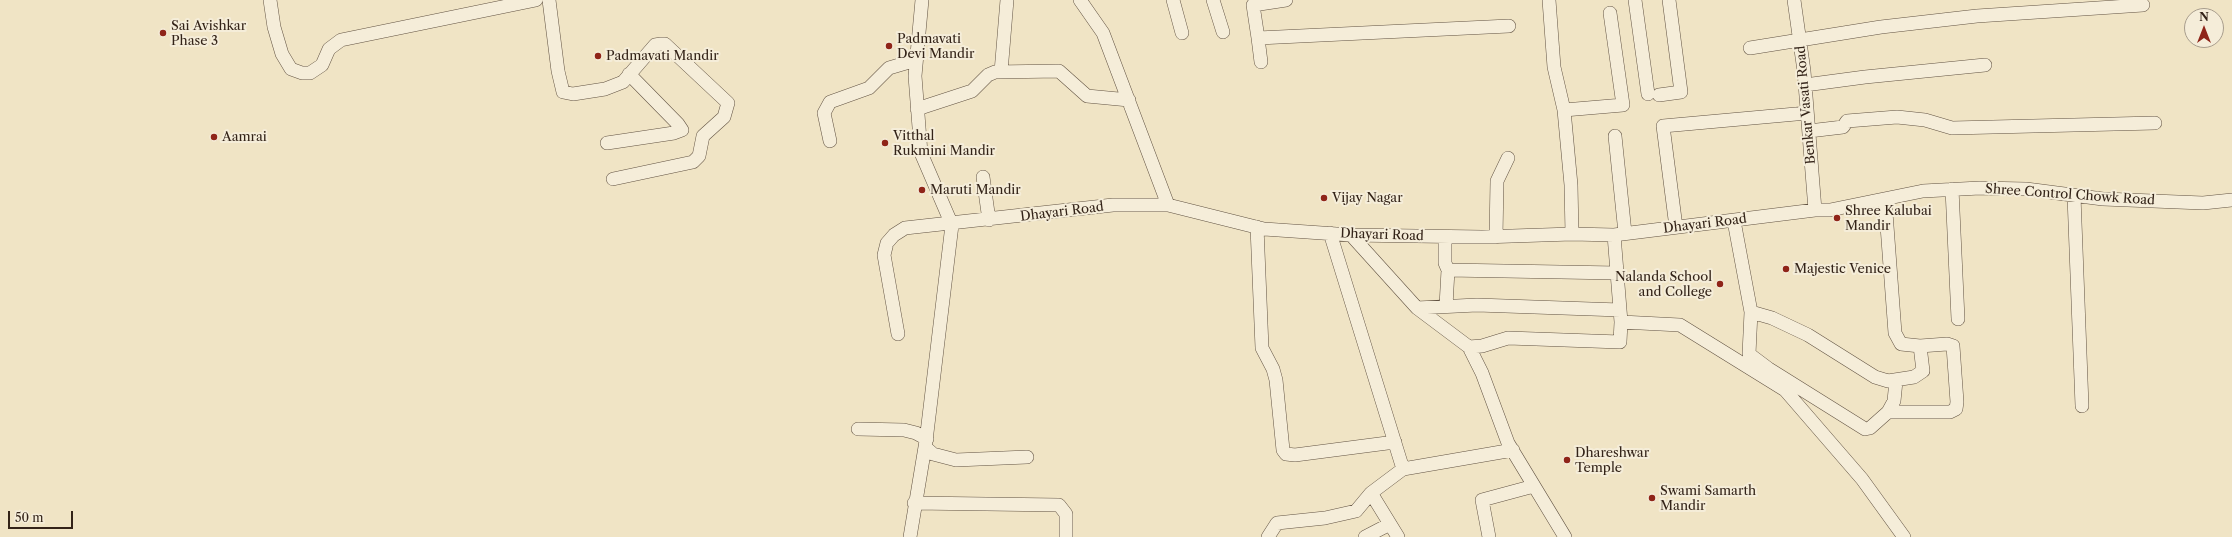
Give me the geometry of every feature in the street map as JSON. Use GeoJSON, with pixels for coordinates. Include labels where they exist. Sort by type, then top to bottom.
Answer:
{"type":"FeatureCollection","features":[{"type":"Feature","properties":{"kind":"street"},"geometry":{"type":"LineString","coordinates":[[270,0],[274,27],[282,54],[291,69],[302,73],[310,73],[322,66],[329,49],[341,40],[536,0]]}},
{"type":"Feature","properties":{"kind":"street"},"geometry":{"type":"LineString","coordinates":[[549,0],[558,72],[563,92],[573,94],[605,89],[623,82],[655,45],[665,44],[728,103],[724,117],[703,136],[699,156],[693,162],[613,179]]}},
{"type":"Feature","properties":{"kind":"street"},"geometry":{"type":"LineString","coordinates":[[910,537],[914,503],[926,443],[952,225],[921,153],[915,76],[922,0]]}},
{"type":"Feature","properties":{"kind":"street"},"geometry":{"type":"LineString","coordinates":[[1001,72],[1007,0]]}},
{"type":"Feature","properties":{"kind":"street"},"geometry":{"type":"LineString","coordinates":[[1082,0],[1103,33],[1168,205]]}},
{"type":"Feature","properties":{"kind":"street"},"geometry":{"type":"LineString","coordinates":[[1173,0],[1182,33]]}},
{"type":"Feature","properties":{"kind":"street"},"geometry":{"type":"LineString","coordinates":[[1213,0],[1223,32]]}},
{"type":"Feature","properties":{"kind":"street"},"geometry":{"type":"LineString","coordinates":[[1261,62],[1252,2],[1286,0]]}},
{"type":"Feature","properties":{"kind":"street"},"geometry":{"type":"LineString","coordinates":[[1549,0],[1554,67],[1564,110],[1572,234]]}},
{"type":"Feature","properties":{"kind":"street"},"geometry":{"type":"LineString","coordinates":[[1635,0],[1654,95],[1681,92],[1669,0]]}},
{"type":"Feature","properties":{"kind":"street","name":"Benkar Vasati Road"},"geometry":{"type":"LineString","coordinates":[[1798,1],[1815,210]]}},
{"type":"Feature","properties":{"kind":"street"},"geometry":{"type":"LineString","coordinates":[[1750,48],[1881,27],[1977,16],[2143,4]]}},
{"type":"Feature","properties":{"kind":"street"},"geometry":{"type":"LineString","coordinates":[[1564,110],[1623,105],[1610,13]]}},
{"type":"Feature","properties":{"kind":"street"},"geometry":{"type":"LineString","coordinates":[[1258,38],[1509,26]]}},
{"type":"Feature","properties":{"kind":"street"},"geometry":{"type":"LineString","coordinates":[[830,141],[824,113],[830,102],[869,88],[889,68],[916,60]]}},
{"type":"Feature","properties":{"kind":"street"},"geometry":{"type":"LineString","coordinates":[[1805,85],[1865,77],[1985,66]]}},
{"type":"Feature","properties":{"kind":"street"},"geometry":{"type":"LineString","coordinates":[[917,109],[972,91],[988,75],[994,72],[1059,71],[1087,96],[1129,100]]}},
{"type":"Feature","properties":{"kind":"street"},"geometry":{"type":"LineString","coordinates":[[629,74],[680,125],[682,130]]}},
{"type":"Feature","properties":{"kind":"street"},"geometry":{"type":"LineString","coordinates":[[1676,227],[1663,126],[1807,113]]}},
{"type":"Feature","properties":{"kind":"street"},"geometry":{"type":"LineString","coordinates":[[1809,131],[1843,127],[1847,121],[1897,117],[1925,120],[1952,128],[2155,123]]}},
{"type":"Feature","properties":{"kind":"street"},"geometry":{"type":"LineString","coordinates":[[607,143],[674,133],[682,130],[703,136]]}},
{"type":"Feature","properties":{"kind":"street"},"geometry":{"type":"LineString","coordinates":[[1470,347],[1482,346],[1508,338],[1620,342],[1621,316],[1617,273],[1620,234],[1615,136]]}},
{"type":"Feature","properties":{"kind":"street"},"geometry":{"type":"LineString","coordinates":[[1496,237],[1497,181],[1508,158]]}},
{"type":"Feature","properties":{"kind":"street"},"geometry":{"type":"LineString","coordinates":[[983,177],[989,220]]}},
{"type":"Feature","properties":{"kind":"street"},"geometry":{"type":"LineString","coordinates":[[1952,189],[1958,319]]}},
{"type":"Feature","properties":{"kind":"street","name":"Shree Control Chowk Road"},"geometry":{"type":"LineString","coordinates":[[1815,210],[1830,210],[1923,191],[1952,189],[2026,189],[2074,196],[2175,202],[2232,200]]}},
{"type":"Feature","properties":{"kind":"street"},"geometry":{"type":"LineString","coordinates":[[2074,196],[2082,406]]}},
{"type":"Feature","properties":{"kind":"street"},"geometry":{"type":"LineString","coordinates":[[1885,199],[1895,333],[1901,344],[1920,346],[1947,344],[1953,346],[1955,352],[1956,409],[1950,412],[1888,412]]}},
{"type":"Feature","properties":{"kind":"street","name":"Dhayari Road"},"geometry":{"type":"LineString","coordinates":[[898,334],[884,255],[887,244],[894,235],[905,228],[952,225],[1113,205],[1168,205],[1257,227],[1351,235],[1496,237],[1620,234],[1815,210]]}},
{"type":"Feature","properties":{"kind":"street"},"geometry":{"type":"LineString","coordinates":[[1734,221],[1752,312],[1749,354],[1864,429],[1870,428],[1888,412],[1894,401],[1896,381]]}},
{"type":"Feature","properties":{"kind":"street"},"geometry":{"type":"LineString","coordinates":[[1257,227],[1262,348],[1273,369],[1276,380],[1283,450],[1286,454],[1295,455],[1394,442]]}},
{"type":"Feature","properties":{"kind":"street"},"geometry":{"type":"LineString","coordinates":[[1330,233],[1403,468]]}},
{"type":"Feature","properties":{"kind":"street"},"geometry":{"type":"LineString","coordinates":[[1351,235],[1417,308],[1470,347],[1513,450],[1565,537]]}},
{"type":"Feature","properties":{"kind":"street"},"geometry":{"type":"LineString","coordinates":[[1445,237],[1445,263],[1448,270],[1446,306]]}},
{"type":"Feature","properties":{"kind":"street"},"geometry":{"type":"LineString","coordinates":[[1448,270],[1617,273]]}},
{"type":"Feature","properties":{"kind":"street"},"geometry":{"type":"LineString","coordinates":[[1417,308],[1477,304],[1621,316],[1680,325],[1785,390],[1862,479],[1904,537]]}},
{"type":"Feature","properties":{"kind":"street"},"geometry":{"type":"LineString","coordinates":[[1752,312],[1772,318],[1808,335],[1875,377],[1896,381],[1914,377],[1923,371],[1920,346]]}},
{"type":"Feature","properties":{"kind":"street"},"geometry":{"type":"LineString","coordinates":[[858,429],[904,430],[916,433],[926,443],[933,454],[956,460],[1028,457]]}},
{"type":"Feature","properties":{"kind":"street"},"geometry":{"type":"LineString","coordinates":[[1268,537],[1277,524],[1325,518],[1356,511],[1371,493],[1403,468],[1513,450]]}},
{"type":"Feature","properties":{"kind":"street"},"geometry":{"type":"LineString","coordinates":[[1489,537],[1482,500],[1534,486]]}},
{"type":"Feature","properties":{"kind":"street"},"geometry":{"type":"LineString","coordinates":[[1371,493],[1398,537]]}},
{"type":"Feature","properties":{"kind":"street"},"geometry":{"type":"LineString","coordinates":[[914,503],[1059,505],[1066,514],[1066,537]]}},
{"type":"Feature","properties":{"kind":"street"},"geometry":{"type":"LineString","coordinates":[[1365,537],[1390,524]]}},
{"type":"Feature","properties":{"kind":"place","name":"Sai Avishkar Phase 3"},"geometry":{"type":"Point","coordinates":[163,33]}},
{"type":"Feature","properties":{"kind":"place","name":"Padmavati Devi Mandir"},"geometry":{"type":"Point","coordinates":[889,46]}},
{"type":"Feature","properties":{"kind":"place","name":"Padmavati Mandir"},"geometry":{"type":"Point","coordinates":[598,56]}},
{"type":"Feature","properties":{"kind":"place","name":"Aamrai"},"geometry":{"type":"Point","coordinates":[214,137]}},
{"type":"Feature","properties":{"kind":"place","name":"Vitthal Rukmini Mandir"},"geometry":{"type":"Point","coordinates":[885,143]}},
{"type":"Feature","properties":{"kind":"place","name":"Maruti Mandir"},"geometry":{"type":"Point","coordinates":[922,190]}},
{"type":"Feature","properties":{"kind":"place","name":"Vijay Nagar"},"geometry":{"type":"Point","coordinates":[1324,198]}},
{"type":"Feature","properties":{"kind":"place","name":"Shree Kalubai Mandir"},"geometry":{"type":"Point","coordinates":[1837,218]}},
{"type":"Feature","properties":{"kind":"place","name":"Majestic Venice"},"geometry":{"type":"Point","coordinates":[1786,269]}},
{"type":"Feature","properties":{"kind":"place","name":"Nalanda School and College"},"geometry":{"type":"Point","coordinates":[1720,284]}},
{"type":"Feature","properties":{"kind":"place","name":"Dhareshwar Temple"},"geometry":{"type":"Point","coordinates":[1567,460]}},
{"type":"Feature","properties":{"kind":"place","name":"Swami Samarth Mandir"},"geometry":{"type":"Point","coordinates":[1652,498]}}]}
